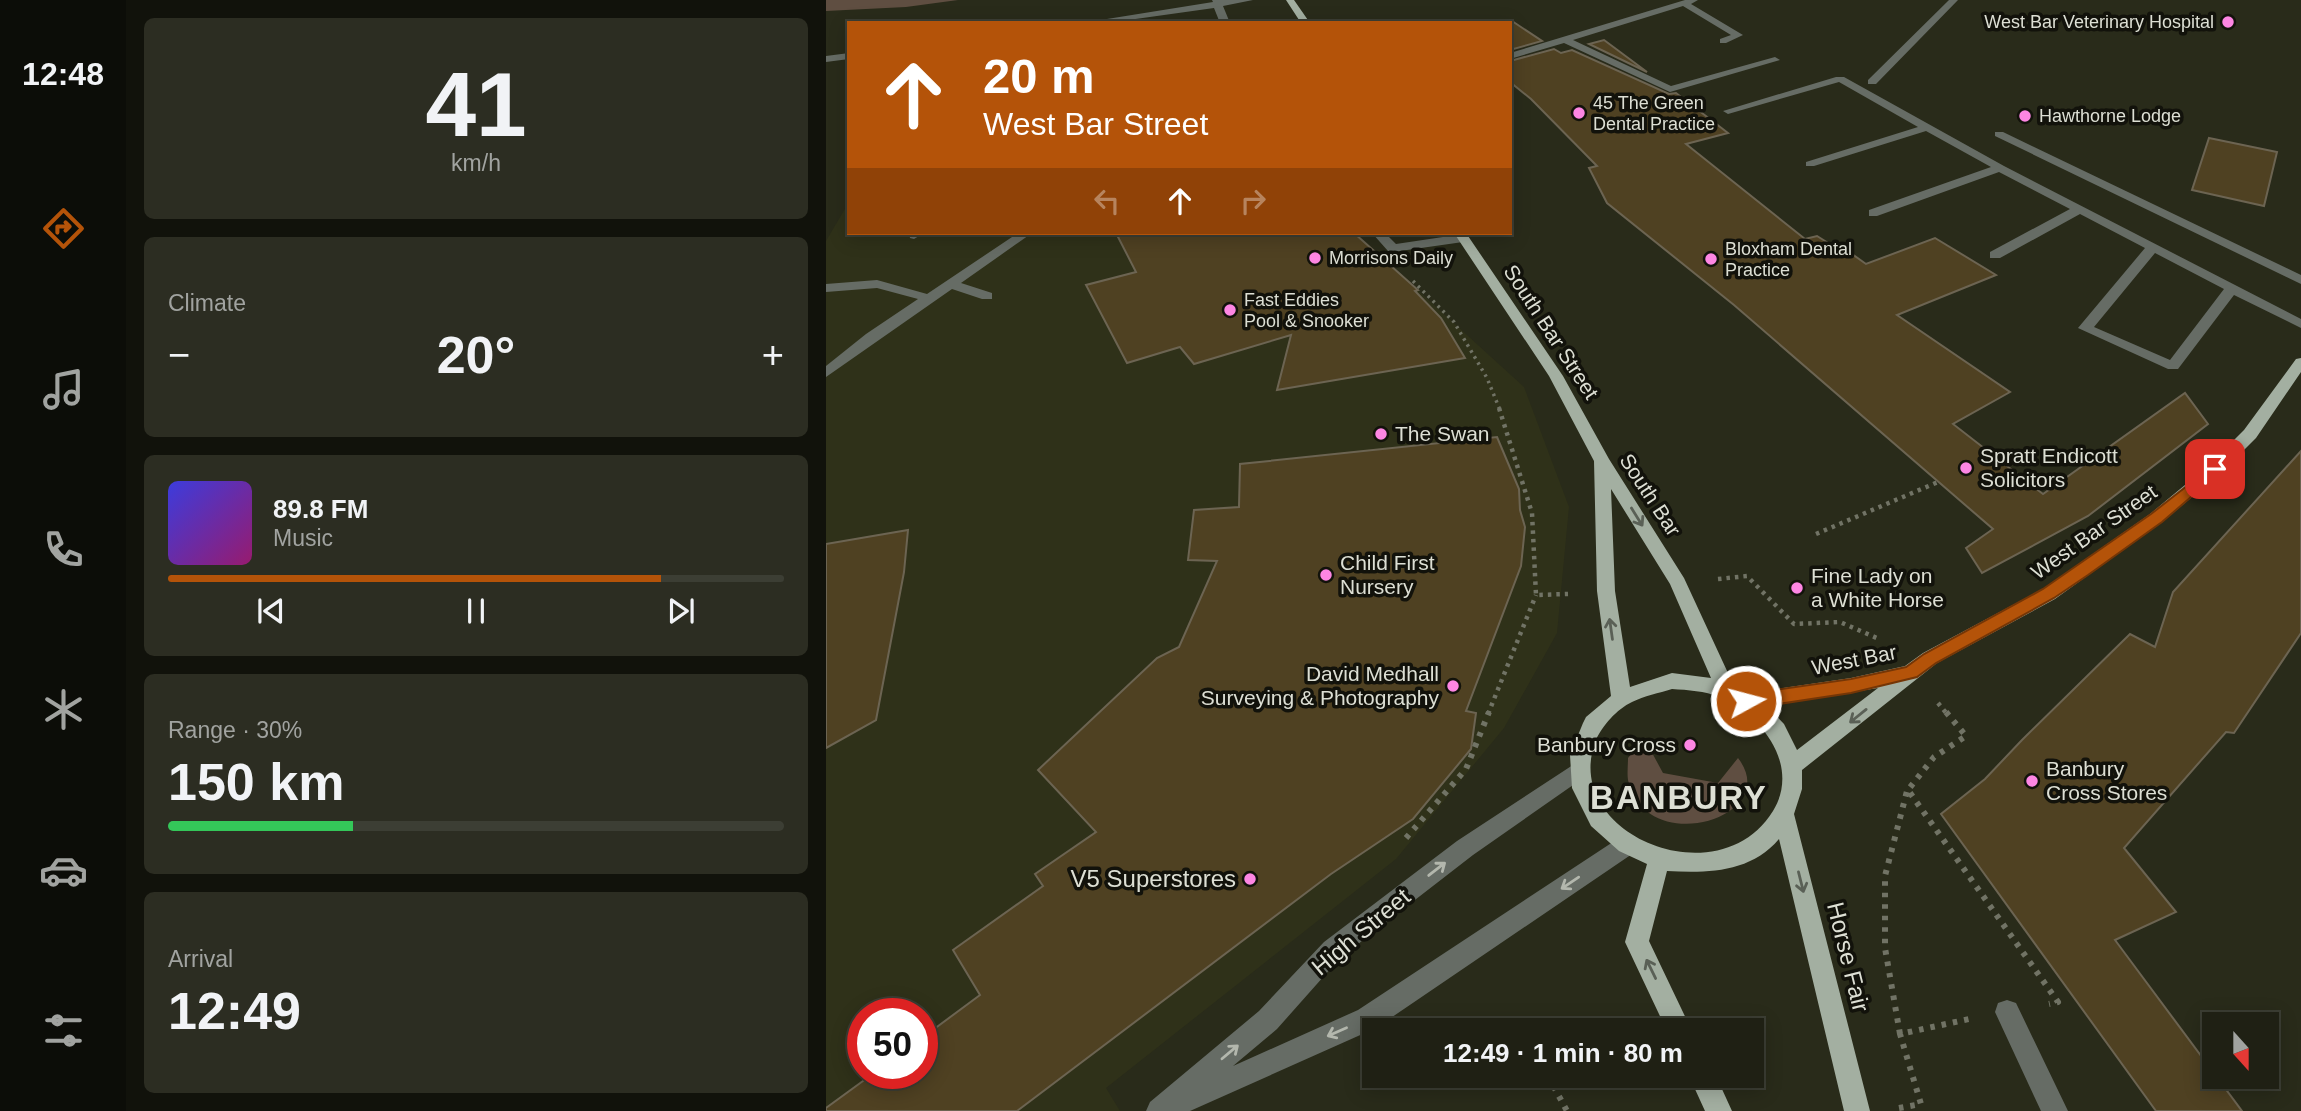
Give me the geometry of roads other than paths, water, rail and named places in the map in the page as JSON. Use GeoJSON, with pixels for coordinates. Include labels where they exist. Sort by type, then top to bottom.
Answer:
{"type":"FeatureCollection","features":[{"type":"Feature","properties":{"kind":"main road"},"geometry":{"type":"LineString","coordinates":[[1290,0],[1305,21]]}},
{"type":"Feature","properties":{"kind":"main road","name":"South Bar Street"},"geometry":{"type":"LineString","coordinates":[[1462,235],[1556,376],[1601,458]]}},
{"type":"Feature","properties":{"kind":"main road","name":"West Bar Street"},"geometry":{"type":"LineString","coordinates":[[1911,673],[1930,658],[2049,594],[2156,518],[2215,469],[2250,434],[2301,362]]}},
{"type":"Feature","properties":{"kind":"main road","name":"South Bar"},"geometry":{"type":"LineString","coordinates":[[1601,458],[1678,583],[1726,691]]}},
{"type":"Feature","properties":{"kind":"main road","name":"South Bar"},"geometry":{"type":"LineString","coordinates":[[1601,458],[1606,591],[1621,696]]}},
{"type":"Feature","properties":{"kind":"main road","name":"West Bar"},"geometry":{"type":"LineString","coordinates":[[1746,701],[1851,686],[1911,673]]}},
{"type":"Feature","properties":{"kind":"main road","name":"West Bar"},"geometry":{"type":"LineString","coordinates":[[1793,765],[1911,673]]}},
{"type":"Feature","properties":{"kind":"main road"},"geometry":{"type":"LineString","coordinates":[[1672,681],[1699,683],[1726,691],[1746,701],[1768,719],[1784,741],[1793,765],[1793,791],[1784,816],[1769,836],[1747,852],[1719,862],[1690,865],[1659,860],[1627,845],[1602,824],[1586,798],[1579,770],[1581,748],[1589,727],[1602,710],[1621,696],[1645,686],[1672,681]]}},
{"type":"Feature","properties":{"kind":"main road","name":"Horse Fair"},"geometry":{"type":"LineString","coordinates":[[1784,816],[1857,1111]]}},
{"type":"Feature","properties":{"kind":"main road"},"geometry":{"type":"LineString","coordinates":[[1659,860],[1637,942],[1674,1018]]}},
{"type":"Feature","properties":{"kind":"main road"},"geometry":{"type":"LineString","coordinates":[[1708,1088],[1719,1111]]}},
{"type":"Feature","properties":{"kind":"street"},"geometry":{"type":"LineString","coordinates":[[1098,21],[1217,2],[1249,0]]}},
{"type":"Feature","properties":{"kind":"street"},"geometry":{"type":"LineString","coordinates":[[1512,55],[1695,0]]}},
{"type":"Feature","properties":{"kind":"street"},"geometry":{"type":"LineString","coordinates":[[1872,82],[1954,0]]}},
{"type":"Feature","properties":{"kind":"street"},"geometry":{"type":"LineString","coordinates":[[1217,2],[1224,21]]}},
{"type":"Feature","properties":{"kind":"street"},"geometry":{"type":"LineString","coordinates":[[1684,4],[1738,35],[1723,41]]}},
{"type":"Feature","properties":{"kind":"street"},"geometry":{"type":"LineString","coordinates":[[1566,40],[1670,89],[1775,61]]}},
{"type":"Feature","properties":{"kind":"street"},"geometry":{"type":"LineString","coordinates":[[826,59],[847,56]]}},
{"type":"Feature","properties":{"kind":"street"},"geometry":{"type":"LineString","coordinates":[[1728,111],[1840,79],[2000,168],[2301,324]]}},
{"type":"Feature","properties":{"kind":"street"},"geometry":{"type":"LineString","coordinates":[[1810,164],[1928,127]]}},
{"type":"Feature","properties":{"kind":"street"},"geometry":{"type":"LineString","coordinates":[[1999,134],[2301,280]]}},
{"type":"Feature","properties":{"kind":"street"},"geometry":{"type":"LineString","coordinates":[[1873,213],[2000,168]]}},
{"type":"Feature","properties":{"kind":"street"},"geometry":{"type":"LineString","coordinates":[[1995,255],[2080,209]]}},
{"type":"Feature","properties":{"kind":"street"},"geometry":{"type":"LineString","coordinates":[[826,373],[871,337],[1023,235]]}},
{"type":"Feature","properties":{"kind":"street"},"geometry":{"type":"LineString","coordinates":[[1380,235],[1393,248],[1462,235]]}},
{"type":"Feature","properties":{"kind":"street"},"geometry":{"type":"LineString","coordinates":[[2153,247],[2085,328],[2172,366],[2232,288]]}},
{"type":"Feature","properties":{"kind":"street"},"geometry":{"type":"LineString","coordinates":[[951,284],[987,296]]}},
{"type":"Feature","properties":{"kind":"street"},"geometry":{"type":"LineString","coordinates":[[826,288],[877,285],[929,298]]}},
{"type":"Feature","properties":{"kind":"street","name":"High Street"},"geometry":{"type":"LineString","coordinates":[[1160,1111],[1268,1020],[1332,950],[1465,848],[1579,770]]}},
{"type":"Feature","properties":{"kind":"street","name":"High Street"},"geometry":{"type":"LineString","coordinates":[[1160,1111],[1367,1019],[1627,845]]}},
{"type":"Feature","properties":{"kind":"street"},"geometry":{"type":"LineString","coordinates":[[2007,1012],[2055,1111]]}},
{"type":"Feature","properties":{"kind":"place","name":"West Bar Veterinary Hospital"},"geometry":{"type":"Point","coordinates":[2228,22]}},
{"type":"Feature","properties":{"kind":"place","name":"45 The Green Dental Practice"},"geometry":{"type":"Point","coordinates":[1579,113]}},
{"type":"Feature","properties":{"kind":"place","name":"Hawthorne Lodge"},"geometry":{"type":"Point","coordinates":[2025,116]}},
{"type":"Feature","properties":{"kind":"place","name":"Morrisons Daily"},"geometry":{"type":"Point","coordinates":[1315,258]}},
{"type":"Feature","properties":{"kind":"place","name":"Bloxham Dental Practice"},"geometry":{"type":"Point","coordinates":[1711,259]}},
{"type":"Feature","properties":{"kind":"place","name":"Fast Eddies Pool & Snooker"},"geometry":{"type":"Point","coordinates":[1230,310]}},
{"type":"Feature","properties":{"kind":"place","name":"The Swan"},"geometry":{"type":"Point","coordinates":[1381,434]}},
{"type":"Feature","properties":{"kind":"place","name":"Spratt Endicott Solicitors"},"geometry":{"type":"Point","coordinates":[1966,468]}},
{"type":"Feature","properties":{"kind":"place","name":"Child First Nursery"},"geometry":{"type":"Point","coordinates":[1326,575]}},
{"type":"Feature","properties":{"kind":"place","name":"Fine Lady on a White Horse"},"geometry":{"type":"Point","coordinates":[1797,588]}},
{"type":"Feature","properties":{"kind":"place","name":"David Medhall Surveying & Photography"},"geometry":{"type":"Point","coordinates":[1453,686]}},
{"type":"Feature","properties":{"kind":"place","name":"Banbury Cross"},"geometry":{"type":"Point","coordinates":[1690,745]}},
{"type":"Feature","properties":{"kind":"place","name":"Banbury Cross Stores"},"geometry":{"type":"Point","coordinates":[2032,781]}},
{"type":"Feature","properties":{"kind":"place","name":"V5 Superstores"},"geometry":{"type":"Point","coordinates":[1250,879]}},
{"type":"Feature","properties":{"kind":"district","name":"BANBURY"},"geometry":{"type":"Point","coordinates":[1679,797]}}]}
